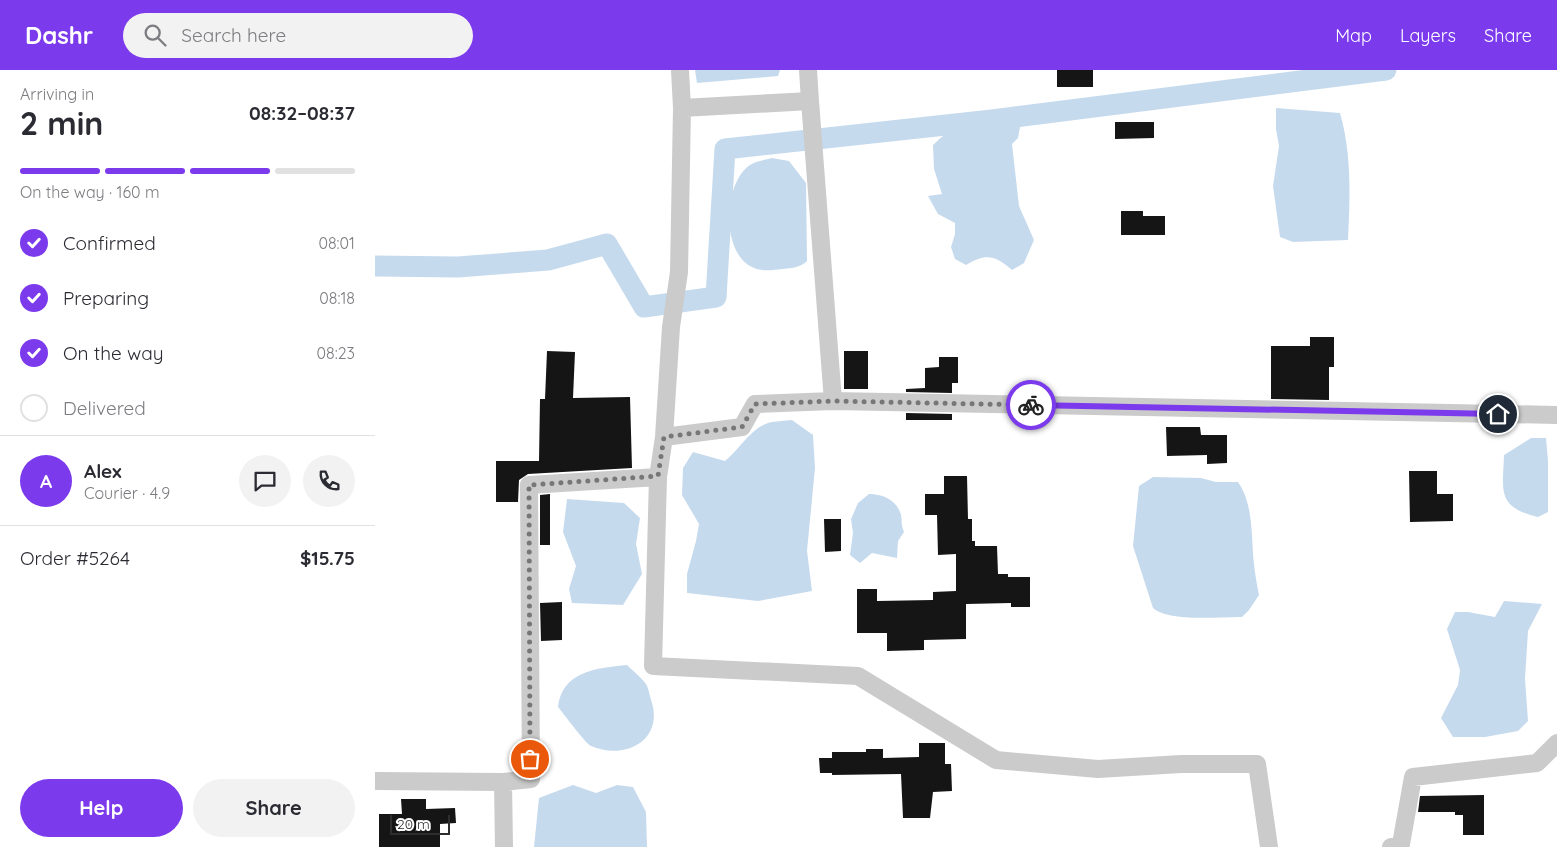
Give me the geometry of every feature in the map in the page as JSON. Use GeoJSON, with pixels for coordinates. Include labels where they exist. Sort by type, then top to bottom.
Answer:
{"type":"FeatureCollection","features":[{"type":"Feature","properties":{"kind":"street"},"geometry":{"type":"LineString","coordinates":[[680,70],[682,108],[679,272],[671,327],[664,437],[658,476],[653,666],[858,676],[996,760],[1098,769],[1181,764],[1257,764],[1269,847]]}},
{"type":"Feature","properties":{"kind":"street"},"geometry":{"type":"LineString","coordinates":[[808,70],[833,401]]}},
{"type":"Feature","properties":{"kind":"street"},"geometry":{"type":"LineString","coordinates":[[682,108],[810,101]]}},
{"type":"Feature","properties":{"kind":"street"},"geometry":{"type":"LineString","coordinates":[[664,437],[742,427],[755,404],[833,401],[1557,415]]}},
{"type":"Feature","properties":{"kind":"street"},"geometry":{"type":"LineString","coordinates":[[375,781],[503,782],[531,779],[529,485],[658,476]]}},
{"type":"Feature","properties":{"kind":"street"},"geometry":{"type":"LineString","coordinates":[[1391,847],[1401,844],[1413,777],[1537,763],[1557,743]]}},
{"type":"Feature","properties":{"kind":"street"},"geometry":{"type":"LineString","coordinates":[[503,782],[504,847]]}},
{"type":"Feature","properties":{"kind":"water"},"geometry":{"type":"Polygon","coordinates":[[[695,70],[780,70],[778,76],[697,83],[695,70]]]}},
{"type":"Feature","properties":{"kind":"water"},"geometry":{"type":"Polygon","coordinates":[[[1276,108],[1340,113],[1347,145],[1348,160],[1350,192],[1348,240],[1293,242],[1280,237],[1273,186],[1279,146],[1276,129],[1276,108]]]}},
{"type":"Feature","properties":{"kind":"water"},"geometry":{"type":"Polygon","coordinates":[[[1012,125],[1020,127],[1018,138],[1012,144],[1019,206],[1034,240],[1024,263],[1012,270],[1000,261],[990,257],[973,261],[966,265],[955,259],[951,247],[955,234],[955,223],[938,214],[928,196],[942,194],[934,169],[933,145],[942,137],[954,132],[996,129],[1012,125]]]}},
{"type":"Feature","properties":{"kind":"water"},"geometry":{"type":"Polygon","coordinates":[[[772,158],[789,161],[806,183],[807,261],[795,267],[763,270],[752,267],[742,259],[735,248],[729,218],[731,201],[741,174],[750,165],[772,158]]]}},
{"type":"Feature","properties":{"kind":"water"},"geometry":{"type":"Polygon","coordinates":[[[792,420],[813,435],[815,468],[807,551],[812,591],[758,601],[687,593],[687,574],[699,524],[682,495],[683,468],[693,452],[725,461],[750,435],[762,426],[771,422],[792,420]]]}},
{"type":"Feature","properties":{"kind":"water"},"geometry":{"type":"Polygon","coordinates":[[[1531,438],[1546,438],[1548,512],[1538,517],[1515,508],[1505,496],[1503,488],[1504,455],[1531,438]]]}},
{"type":"Feature","properties":{"kind":"water"},"geometry":{"type":"Polygon","coordinates":[[[1153,477],[1201,478],[1216,482],[1238,482],[1247,501],[1249,511],[1254,568],[1259,595],[1242,617],[1182,617],[1153,608],[1133,546],[1139,486],[1153,477]]]}},
{"type":"Feature","properties":{"kind":"water"},"geometry":{"type":"Polygon","coordinates":[[[869,494],[887,498],[898,507],[904,532],[898,541],[897,558],[872,553],[860,563],[850,555],[853,533],[851,519],[858,503],[869,494]]]}},
{"type":"Feature","properties":{"kind":"water"},"geometry":{"type":"Polygon","coordinates":[[[567,499],[624,503],[640,518],[636,544],[642,574],[623,605],[572,603],[569,589],[576,566],[563,532],[567,499]]]}},
{"type":"Feature","properties":{"kind":"water"},"geometry":{"type":"Polygon","coordinates":[[[1504,601],[1542,604],[1528,631],[1525,679],[1528,721],[1518,731],[1485,737],[1453,737],[1441,718],[1458,685],[1460,670],[1447,629],[1455,612],[1468,612],[1495,617],[1504,601]]]}},
{"type":"Feature","properties":{"kind":"water"},"geometry":{"type":"Polygon","coordinates":[[[627,665],[642,679],[648,688],[654,717],[652,728],[638,744],[627,749],[616,751],[603,750],[591,746],[558,707],[561,695],[566,686],[583,674],[593,670],[627,665]]]}},
{"type":"Feature","properties":{"kind":"water"},"geometry":{"type":"Polygon","coordinates":[[[573,785],[596,793],[617,785],[633,787],[646,812],[647,847],[534,847],[539,798],[573,785]]]}},
{"type":"Feature","properties":{"kind":"building"},"geometry":{"type":"Polygon","coordinates":[[[1057,70],[1093,70],[1093,87],[1057,87],[1057,70]]]}},
{"type":"Feature","properties":{"kind":"building"},"geometry":{"type":"Polygon","coordinates":[[[1115,122],[1154,122],[1154,138],[1115,139],[1115,122]]]}},
{"type":"Feature","properties":{"kind":"building"},"geometry":{"type":"Polygon","coordinates":[[[1121,211],[1143,211],[1143,216],[1165,216],[1165,235],[1121,235],[1121,211]]]}},
{"type":"Feature","properties":{"kind":"building"},"geometry":{"type":"Polygon","coordinates":[[[1310,337],[1334,337],[1334,367],[1329,367],[1329,400],[1271,399],[1271,346],[1310,346],[1310,337]]]}},
{"type":"Feature","properties":{"kind":"building"},"geometry":{"type":"Polygon","coordinates":[[[547,351],[575,352],[573,398],[630,397],[632,468],[528,474],[519,480],[518,502],[496,502],[496,461],[539,461],[540,399],[545,399],[547,351]]]}},
{"type":"Feature","properties":{"kind":"building"},"geometry":{"type":"Polygon","coordinates":[[[844,351],[868,351],[868,389],[844,389],[844,351]]]}},
{"type":"Feature","properties":{"kind":"building"},"geometry":{"type":"Polygon","coordinates":[[[939,357],[958,357],[958,383],[952,383],[952,393],[906,392],[906,389],[925,388],[925,368],[939,367],[939,357]]]}},
{"type":"Feature","properties":{"kind":"building"},"geometry":{"type":"Polygon","coordinates":[[[906,413],[952,414],[952,420],[906,420],[906,413]]]}},
{"type":"Feature","properties":{"kind":"building"},"geometry":{"type":"Polygon","coordinates":[[[1166,427],[1200,427],[1201,435],[1227,435],[1227,463],[1207,464],[1207,455],[1167,456],[1166,427]]]}},
{"type":"Feature","properties":{"kind":"building"},"geometry":{"type":"Polygon","coordinates":[[[1409,471],[1437,471],[1437,494],[1453,494],[1453,521],[1410,522],[1409,471]]]}},
{"type":"Feature","properties":{"kind":"building"},"geometry":{"type":"Polygon","coordinates":[[[944,476],[967,476],[968,519],[972,519],[972,541],[975,541],[975,546],[997,546],[998,574],[1008,574],[1008,577],[1030,577],[1030,607],[1011,607],[1011,603],[966,604],[966,639],[924,640],[924,650],[887,651],[887,633],[857,633],[857,589],[877,589],[877,601],[933,600],[933,592],[956,591],[956,554],[938,555],[937,515],[925,515],[925,494],[944,494],[944,476]]]}},
{"type":"Feature","properties":{"kind":"building"},"geometry":{"type":"Polygon","coordinates":[[[550,494],[550,545],[540,545],[540,495],[550,494]]]}},
{"type":"Feature","properties":{"kind":"building"},"geometry":{"type":"Polygon","coordinates":[[[824,519],[841,519],[841,551],[825,552],[824,519]]]}},
{"type":"Feature","properties":{"kind":"building"},"geometry":{"type":"Polygon","coordinates":[[[562,602],[562,640],[541,641],[540,603],[562,602]]]}},
{"type":"Feature","properties":{"kind":"building"},"geometry":{"type":"Polygon","coordinates":[[[919,743],[945,743],[945,764],[951,764],[952,791],[933,792],[930,818],[903,818],[901,774],[832,775],[832,773],[820,773],[819,758],[832,758],[832,752],[866,752],[866,749],[883,749],[883,758],[919,757],[919,743]]]}},
{"type":"Feature","properties":{"kind":"building"},"geometry":{"type":"Polygon","coordinates":[[[1484,795],[1484,835],[1463,835],[1463,815],[1455,815],[1455,812],[1418,812],[1420,796],[1484,795]]]}},
{"type":"Feature","properties":{"kind":"building"},"geometry":{"type":"Polygon","coordinates":[[[401,799],[426,799],[426,809],[455,808],[456,823],[440,824],[440,847],[379,847],[379,814],[402,814],[401,799]]]}},
{"type":"Feature","properties":{"kind":"waterway"},"geometry":{"type":"LineString","coordinates":[[375,266],[458,267],[548,260],[607,244],[644,307],[716,297],[725,149],[992,120],[1386,70]]}},
{"type":"Feature","properties":{"kind":"way so far"},"geometry":{"type":"LineString","coordinates":[[530,759],[529,485],[658,476],[664,437],[742,427],[755,404],[833,401],[1031,405]]}},
{"type":"Feature","properties":{"kind":"route"},"geometry":{"type":"LineString","coordinates":[[1031,405],[1498,414]]}}]}
